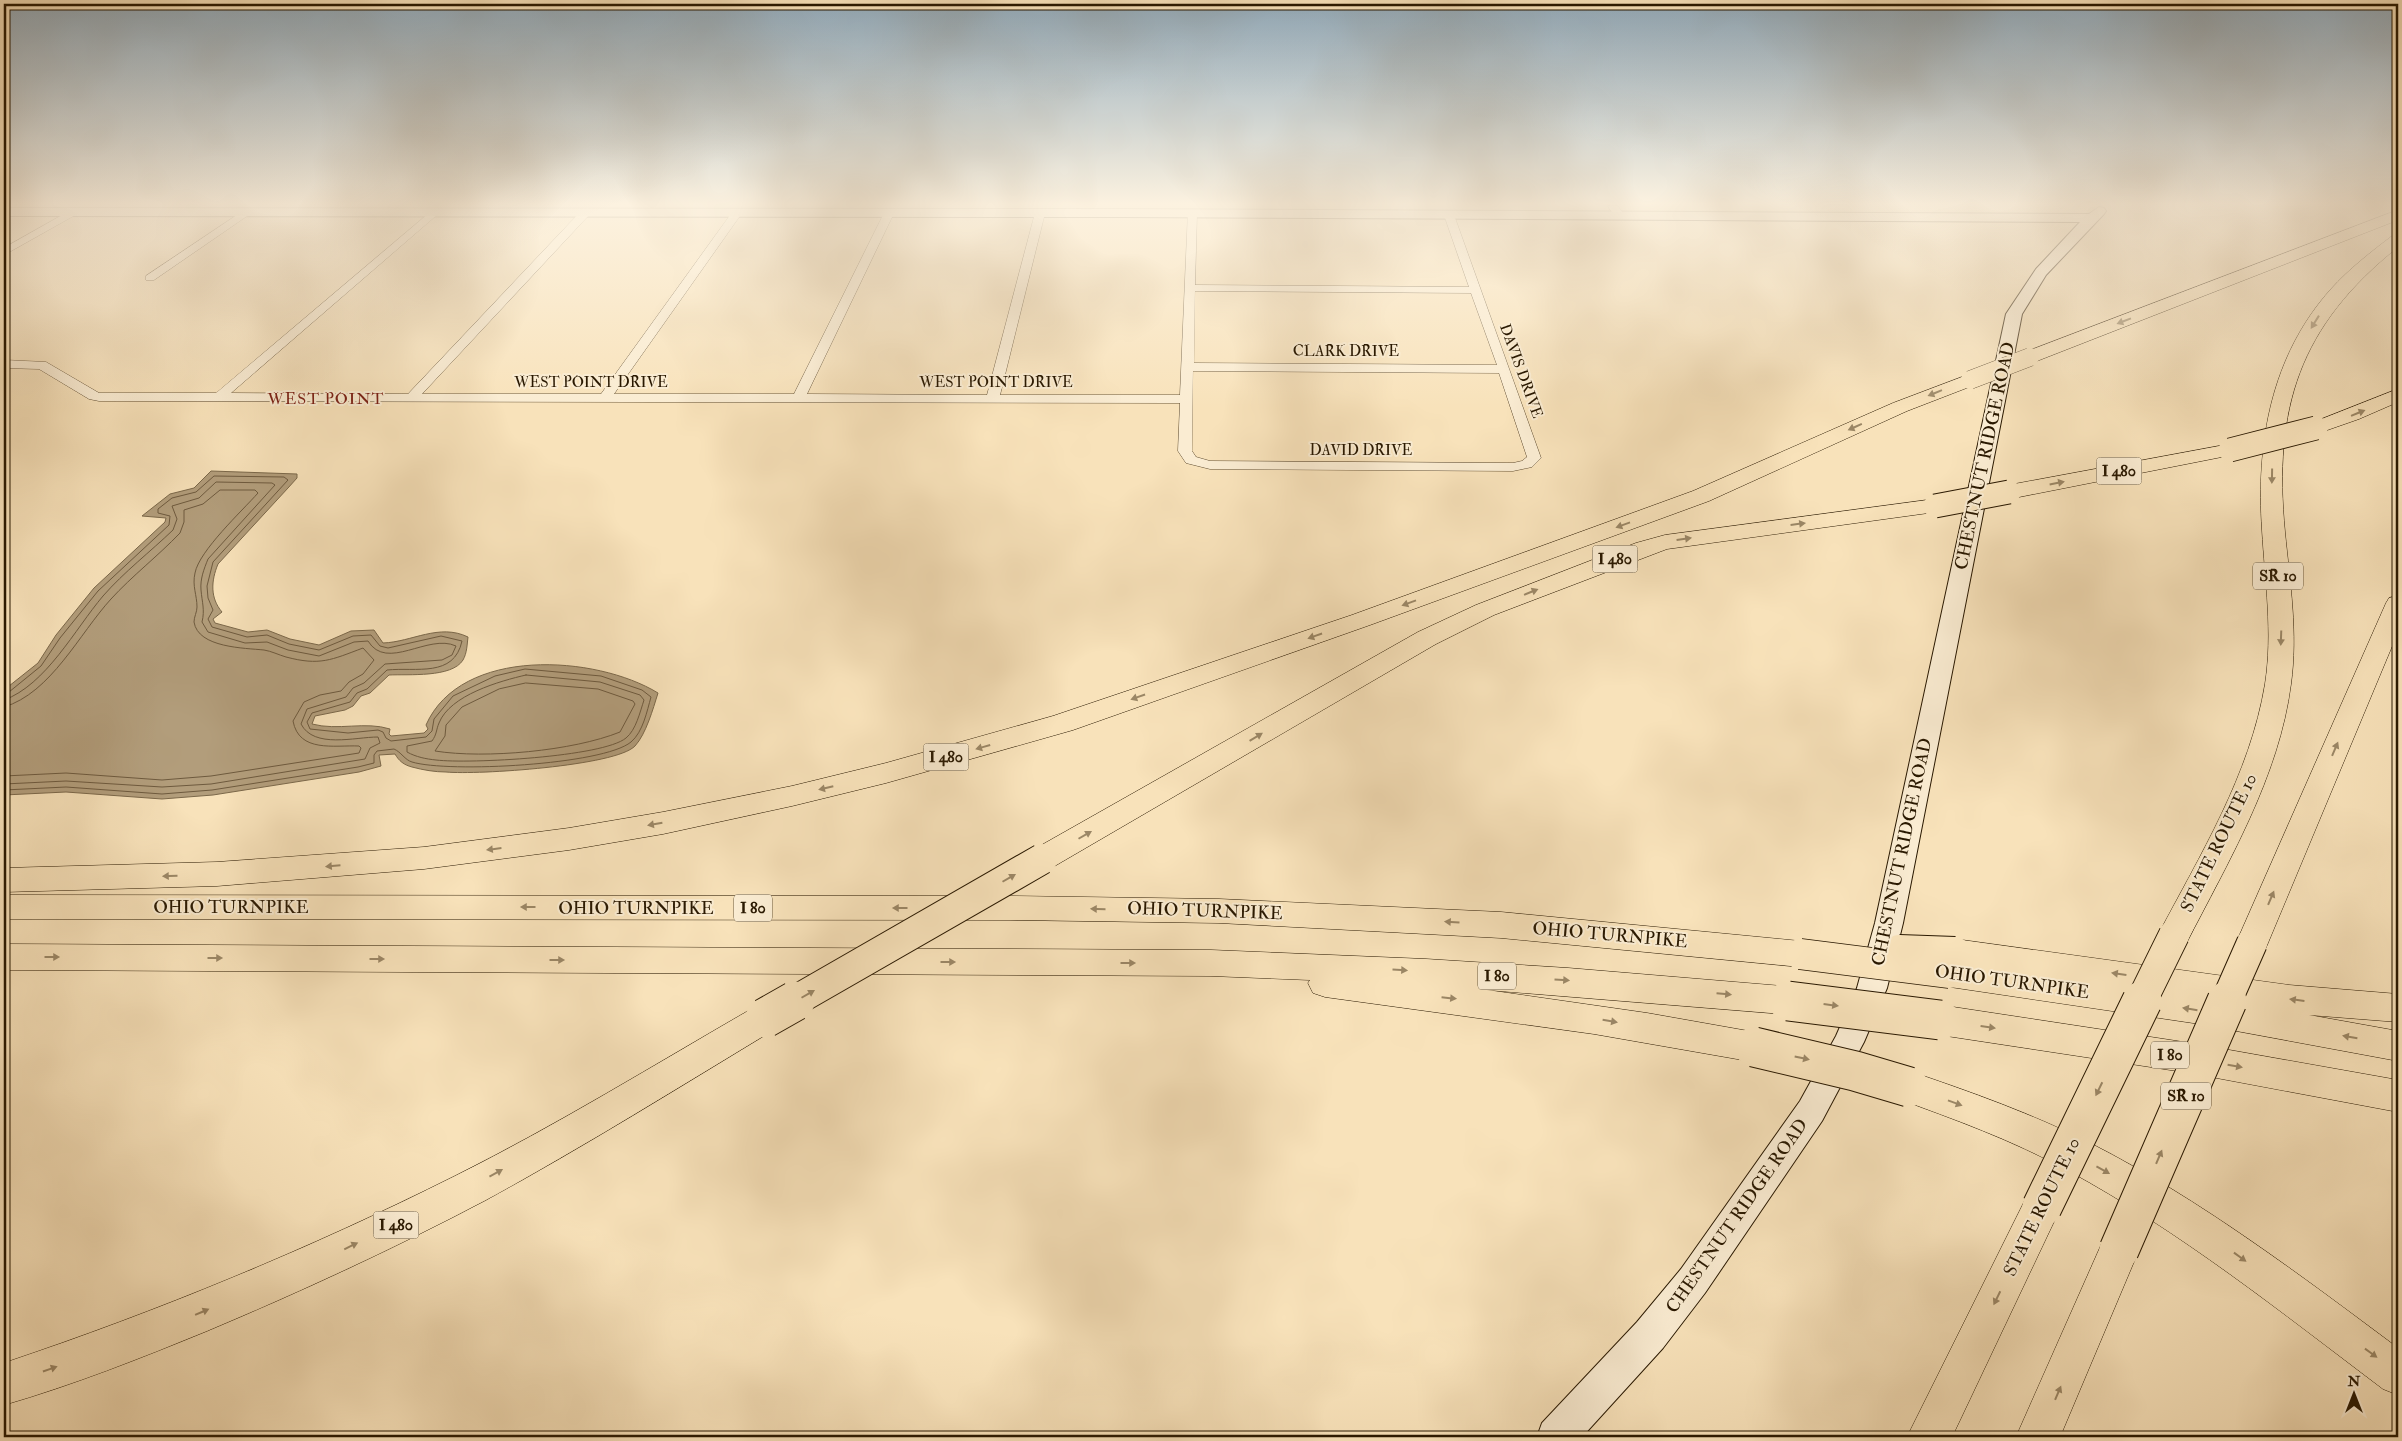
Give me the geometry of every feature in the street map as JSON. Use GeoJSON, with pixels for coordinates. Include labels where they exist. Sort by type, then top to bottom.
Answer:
{"type":"FeatureCollection","features":[{"type":"Feature","properties":{"kind":"highway","name":"I 480"},"geometry":{"type":"LineString","coordinates":[[4,880],[264,872],[474,852],[569,839],[671,821],[792,796],[895,771],[1063,723],[1379,614],[1701,496],[1900,408],[2249,273]]}},
{"type":"Feature","properties":{"kind":"highway","name":"STATE ROUTE 10"},"geometry":{"type":"LineString","coordinates":[[1929,1437],[2174,935],[2225,837],[2258,761],[2274,705],[2280,662],[2281,617],[2272,508],[2272,446],[2283,392],[2301,346],[2324,307],[2355,273]]}},
{"type":"Feature","properties":{"kind":"highway","name":"I 480"},"geometry":{"type":"LineString","coordinates":[[4,1384],[188,1318],[360,1242],[471,1187],[1214,762],[1397,654],[1494,607],[1648,546],[1664,542],[1935,506],[2230,450],[2316,428],[2398,395]]}},
{"type":"Feature","properties":{"kind":"highway","name":"SR 10"},"geometry":{"type":"LineString","coordinates":[[2038,1437],[2398,603]]}},
{"type":"Feature","properties":{"kind":"highway","name":"OHIO TURNPIKE"},"geometry":{"type":"LineString","coordinates":[[4,907],[1150,909],[1431,921],[1953,962],[2202,1011],[2398,1046]]}},
{"type":"Feature","properties":{"kind":"highway","name":"I 80"},"geometry":{"type":"LineString","coordinates":[[4,957],[1211,963],[1349,968],[1564,980],[1782,1000],[1940,1020],[2180,1056],[2398,1096]]}},
{"type":"Feature","properties":{"kind":"highway"},"geometry":{"type":"LineString","coordinates":[[1953,962],[2356,1006],[2398,1008]]}},
{"type":"Feature","properties":{"kind":"highway"},"geometry":{"type":"LineString","coordinates":[[1211,963],[1250,974],[1538,1010],[1657,1029],[1845,1068],[1909,1087],[2006,1122],[2087,1161],[2134,1187],[2201,1230],[2398,1374]]}},
{"type":"Feature","properties":{"kind":"street"},"geometry":{"type":"LineString","coordinates":[[150,278],[157,273]]}},
{"type":"Feature","properties":{"kind":"street"},"geometry":{"type":"LineString","coordinates":[[218,398],[363,273]]}},
{"type":"Feature","properties":{"kind":"street"},"geometry":{"type":"LineString","coordinates":[[411,398],[528,273]]}},
{"type":"Feature","properties":{"kind":"street"},"geometry":{"type":"LineString","coordinates":[[605,398],[694,273]]}},
{"type":"Feature","properties":{"kind":"street"},"geometry":{"type":"LineString","coordinates":[[799,398],[860,273]]}},
{"type":"Feature","properties":{"kind":"street"},"geometry":{"type":"LineString","coordinates":[[993,398],[1025,273]]}},
{"type":"Feature","properties":{"kind":"street"},"geometry":{"type":"LineString","coordinates":[[1187,398],[1191,273]]}},
{"type":"Feature","properties":{"kind":"street","name":"DAVIS DRIVE"},"geometry":{"type":"LineString","coordinates":[[1470,273],[1534,453]]}},
{"type":"Feature","properties":{"kind":"street","name":"CHESTNUT RIDGE ROAD"},"geometry":{"type":"LineString","coordinates":[[1556,1437],[1650,1335],[1693,1281],[1811,1111],[1850,1042],[1872,988],[1889,923],[2014,314],[2022,297],[2041,273]]}},
{"type":"Feature","properties":{"kind":"street"},"geometry":{"type":"LineString","coordinates":[[1191,288],[1476,290]]}},
{"type":"Feature","properties":{"kind":"street","name":"WEST POINT DRIVE"},"geometry":{"type":"LineString","coordinates":[[4,364],[42,365],[93,396],[99,397],[1187,398]]}},
{"type":"Feature","properties":{"kind":"street","name":"CLARK DRIVE"},"geometry":{"type":"LineString","coordinates":[[1188,367],[1504,369]]}},
{"type":"Feature","properties":{"kind":"street","name":"DAVID DRIVE"},"geometry":{"type":"LineString","coordinates":[[1187,398],[1185,451],[1191,460],[1210,465],[1503,467],[1527,464],[1534,458],[1534,453]]}},
{"type":"Feature","properties":{"kind":"water"},"geometry":{"type":"Polygon","coordinates":[[[211,471],[297,474],[297,478],[218,564],[213,589],[215,601],[222,612],[213,619],[215,623],[248,632],[267,630],[290,639],[319,645],[351,631],[374,630],[383,643],[436,632],[457,633],[468,637],[467,649],[463,660],[457,666],[449,670],[429,674],[389,675],[370,693],[361,696],[353,706],[345,710],[315,716],[312,724],[332,727],[381,727],[390,729],[389,734],[391,736],[424,733],[428,729],[426,725],[443,699],[468,681],[498,670],[532,665],[567,666],[601,671],[632,680],[658,693],[643,735],[635,746],[623,753],[602,759],[545,768],[462,773],[429,771],[407,765],[400,761],[395,754],[379,755],[381,766],[359,772],[213,795],[162,799],[66,792],[4,795],[4,690],[38,663],[56,635],[94,588],[165,522],[166,518],[142,516],[170,494],[194,488],[211,471]]]}},
{"type":"Feature","properties":{"kind":"district","name":"WEST POINT"},"geometry":{"type":"Point","coordinates":[326,399]}}]}
